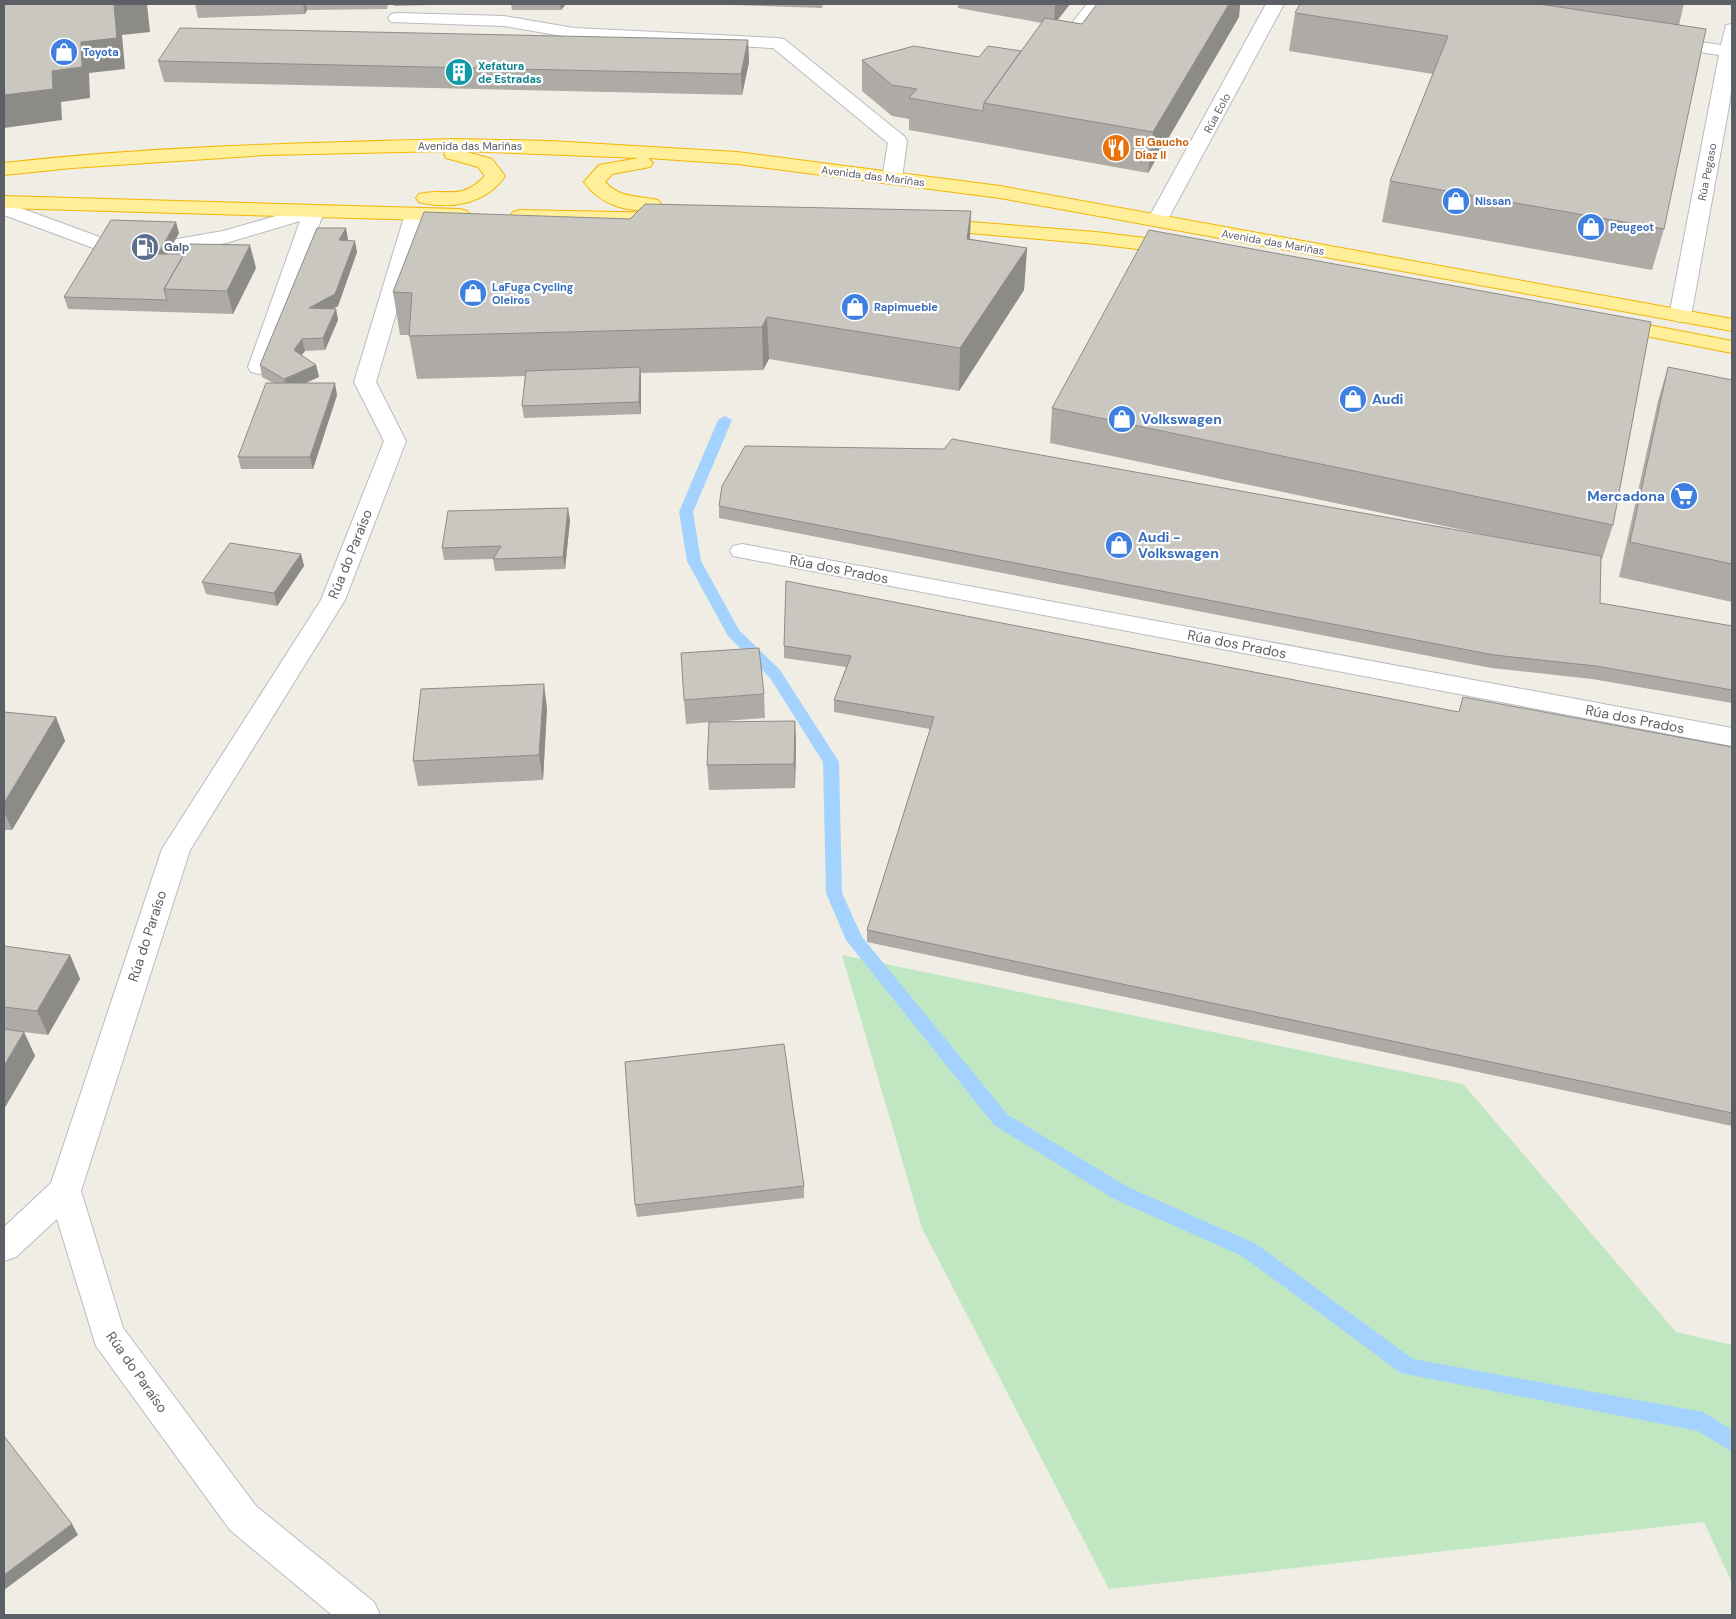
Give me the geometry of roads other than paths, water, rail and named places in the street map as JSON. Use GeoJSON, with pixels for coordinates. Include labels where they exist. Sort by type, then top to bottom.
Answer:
{"type":"FeatureCollection","features":[{"type":"Feature","properties":{"kind":"highway","name":"Avenida das Mariñas"},"geometry":{"type":"LineString","coordinates":[[4,169],[72,162],[266,149],[455,145],[550,147],[737,158],[1000,192],[1732,325]]}},
{"type":"Feature","properties":{"kind":"highway"},"geometry":{"type":"LineString","coordinates":[[90,204],[198,194],[456,199],[481,191],[496,176],[485,162],[451,154],[346,155],[266,149]]}},
{"type":"Feature","properties":{"kind":"highway"},"geometry":{"type":"LineString","coordinates":[[505,216],[682,213],[605,196],[594,182],[606,169],[645,162],[822,169]]}},
{"type":"Feature","properties":{"kind":"highway"},"geometry":{"type":"LineString","coordinates":[[4,202],[475,215]]}},
{"type":"Feature","properties":{"kind":"highway"},"geometry":{"type":"LineString","coordinates":[[914,223],[1096,238],[1201,251]]}},
{"type":"Feature","properties":{"kind":"highway"},"geometry":{"type":"LineString","coordinates":[[1384,281],[1413,286]]}},
{"type":"Feature","properties":{"kind":"highway"},"geometry":{"type":"LineString","coordinates":[[1597,321],[1732,347]]}},
{"type":"Feature","properties":{"kind":"street"},"geometry":{"type":"LineString","coordinates":[[1061,48],[1096,4]]}},
{"type":"Feature","properties":{"kind":"street","name":"Rúa Eolo"},"geometry":{"type":"LineString","coordinates":[[1156,221],[1179,184],[1271,4]]}},
{"type":"Feature","properties":{"kind":"street"},"geometry":{"type":"LineString","coordinates":[[398,18],[504,21],[574,33],[778,43],[898,141],[892,178]]}},
{"type":"Feature","properties":{"kind":"street","name":"Rúa Pegaso"},"geometry":{"type":"LineString","coordinates":[[1680,316],[1726,107],[1728,50],[1732,28]]}},
{"type":"Feature","properties":{"kind":"street"},"geometry":{"type":"LineString","coordinates":[[1652,39],[1728,50]]}},
{"type":"Feature","properties":{"kind":"street"},"geometry":{"type":"LineString","coordinates":[[4,208],[102,246],[137,252],[226,237],[314,211]]}},
{"type":"Feature","properties":{"kind":"street"},"geometry":{"type":"LineString","coordinates":[[259,367],[314,211]]}},
{"type":"Feature","properties":{"kind":"street","name":"Rúa do Paraíso"},"geometry":{"type":"LineString","coordinates":[[361,1615],[243,1518],[108,1335],[65,1191],[176,848],[333,600],[395,441],[366,382],[416,214]]}},
{"type":"Feature","properties":{"kind":"street","name":"Rúa dos Prados"},"geometry":{"type":"LineString","coordinates":[[742,551],[1732,737]]}},
{"type":"Feature","properties":{"kind":"street"},"geometry":{"type":"LineString","coordinates":[[4,1247],[65,1191]]}},
{"type":"Feature","properties":{"kind":"waterway"},"geometry":{"type":"LineString","coordinates":[[725,420],[686,512],[694,561],[733,633],[775,674],[831,762],[834,893],[855,940],[1001,1120],[1121,1193],[1249,1250],[1408,1367],[1703,1422],[1732,1442]]}},
{"type":"Feature","properties":{"kind":"place","name":"Toyota"},"geometry":{"type":"Point","coordinates":[64,52]}},
{"type":"Feature","properties":{"kind":"place","name":"Xefatura de Estradas"},"geometry":{"type":"Point","coordinates":[459,72]}},
{"type":"Feature","properties":{"kind":"place","name":"El Gaucho Díaz II"},"geometry":{"type":"Point","coordinates":[1116,148]}},
{"type":"Feature","properties":{"kind":"place","name":"Nissan"},"geometry":{"type":"Point","coordinates":[1456,201]}},
{"type":"Feature","properties":{"kind":"place","name":"Peugeot"},"geometry":{"type":"Point","coordinates":[1591,227]}},
{"type":"Feature","properties":{"kind":"place","name":"Galp"},"geometry":{"type":"Point","coordinates":[145,247]}},
{"type":"Feature","properties":{"kind":"place","name":"LaFuga Cycling Oleiros"},"geometry":{"type":"Point","coordinates":[473,293]}},
{"type":"Feature","properties":{"kind":"place","name":"Rapimueble"},"geometry":{"type":"Point","coordinates":[855,307]}},
{"type":"Feature","properties":{"kind":"place","name":"Audi"},"geometry":{"type":"Point","coordinates":[1353,399]}},
{"type":"Feature","properties":{"kind":"place","name":"Volkswagen"},"geometry":{"type":"Point","coordinates":[1122,419]}},
{"type":"Feature","properties":{"kind":"place","name":"Mercadona"},"geometry":{"type":"Point","coordinates":[1684,496]}},
{"type":"Feature","properties":{"kind":"place","name":"Audi - Volkswagen"},"geometry":{"type":"Point","coordinates":[1119,545]}}]}
